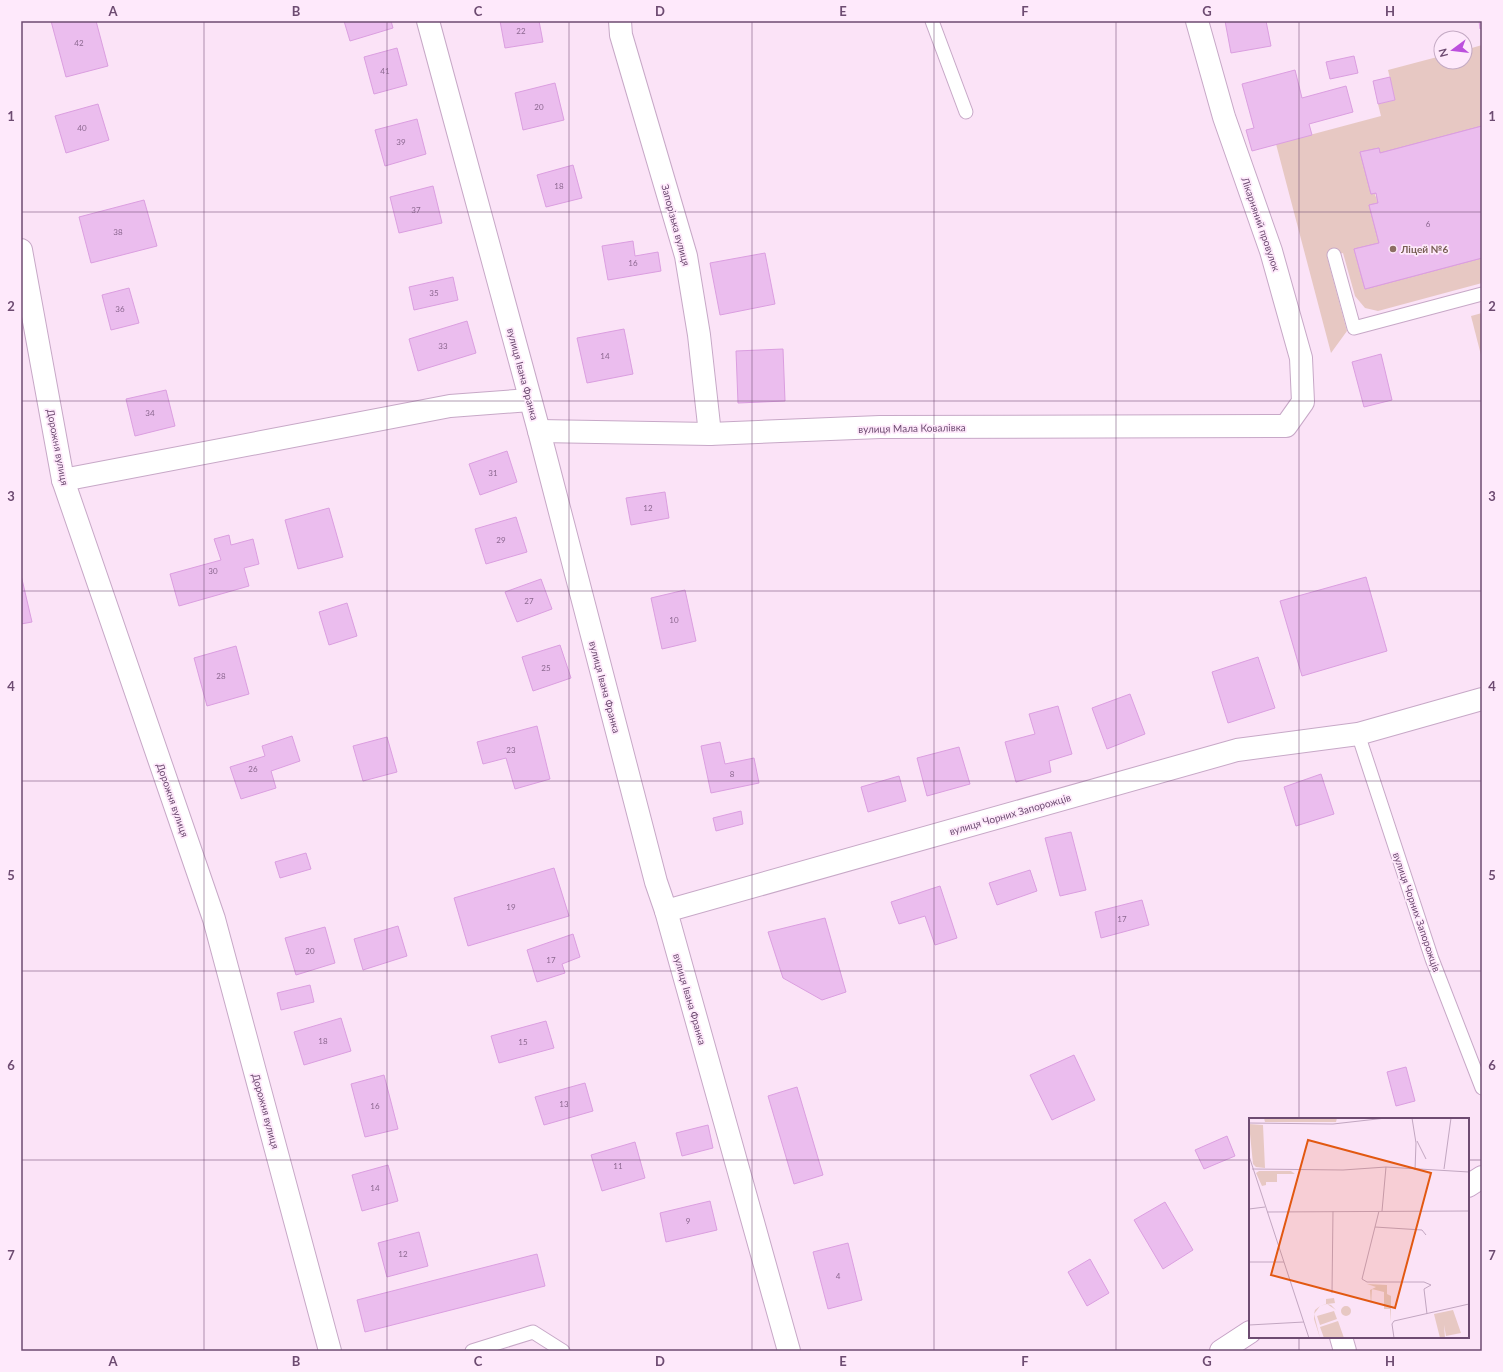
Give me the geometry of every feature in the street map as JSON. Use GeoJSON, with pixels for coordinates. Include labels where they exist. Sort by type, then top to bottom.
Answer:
{"type":"FeatureCollection","features":[{"type":"Feature","properties":{"kind":"street","name":"вулиця Івана Франка"},"geometry":{"type":"LineString","coordinates":[[428,21],[530,400],[656,882],[666,911],[789,1351]]}},
{"type":"Feature","properties":{"kind":"street","name":"Запорізька вулиця"},"geometry":{"type":"LineString","coordinates":[[620,21],[621,35],[686,256],[699,335],[710,434]]}},
{"type":"Feature","properties":{"kind":"street","name":"Лікарняний провулок"},"geometry":{"type":"LineString","coordinates":[[1197,21],[1224,117],[1271,251],[1301,358],[1303,402],[1286,426]]}},
{"type":"Feature","properties":{"kind":"street","name":"Дорожня вулиця"},"geometry":{"type":"LineString","coordinates":[[21,250],[63,480],[214,919],[330,1351]]}},
{"type":"Feature","properties":{"kind":"street"},"geometry":{"type":"LineString","coordinates":[[63,480],[450,406],[530,400]]}},
{"type":"Feature","properties":{"kind":"street","name":"вулиця Мала Ковалівка"},"geometry":{"type":"LineString","coordinates":[[538,431],[710,434],[880,427],[1286,426]]}},
{"type":"Feature","properties":{"kind":"street","name":"вулиця Чорних Запорожців"},"geometry":{"type":"LineString","coordinates":[[666,911],[1237,750],[1358,734],[1482,699]]}},
{"type":"Feature","properties":{"kind":"street"},"geometry":{"type":"LineString","coordinates":[[1469,1185],[1482,1177]]}},
{"type":"Feature","properties":{"kind":"street"},"geometry":{"type":"LineString","coordinates":[[1221,1351],[1249,1333]]}},
{"type":"Feature","properties":{"kind":"street"},"geometry":{"type":"LineString","coordinates":[[1341,1338],[1345,1351]]}},
{"type":"Feature","properties":{"kind":"lane"},"geometry":{"type":"LineString","coordinates":[[932,21],[966,112]]}},
{"type":"Feature","properties":{"kind":"lane"},"geometry":{"type":"LineString","coordinates":[[1334,255],[1354,328],[1482,294]]}},
{"type":"Feature","properties":{"kind":"lane","name":"вулиця Чорних Запорожців"},"geometry":{"type":"LineString","coordinates":[[1358,734],[1432,960],[1482,1088]]}},
{"type":"Feature","properties":{"kind":"lane"},"geometry":{"type":"LineString","coordinates":[[472,1351],[533,1332],[563,1351]]}},
{"type":"Feature","properties":{"kind":"shaded area"},"geometry":{"type":"Polygon","coordinates":[[[1482,45],[1482,126],[1380,153],[1379,148],[1360,152],[1378,203],[1369,205],[1379,243],[1354,250],[1365,289],[1482,258],[1482,283],[1378,311],[1365,308],[1355,296],[1343,253],[1327,257],[1347,331],[1331,353],[1276,144],[1381,116],[1378,104],[1395,100],[1388,70],[1433,58],[1433,70],[1473,70],[1473,48],[1482,45]]]}},
{"type":"Feature","properties":{"kind":"shaded area"},"geometry":{"type":"Polygon","coordinates":[[[1482,313],[1482,359],[1471,316],[1482,313]]]}},
{"type":"Feature","properties":{"kind":"building"},"geometry":{"type":"Polygon","coordinates":[[[51,21],[96,21],[108,66],[66,77],[51,21]]]}},
{"type":"Feature","properties":{"kind":"building"},"geometry":{"type":"Polygon","coordinates":[[[344,21],[391,21],[393,28],[350,41],[344,21]]]}},
{"type":"Feature","properties":{"kind":"building"},"geometry":{"type":"Polygon","coordinates":[[[500,21],[539,21],[543,42],[505,48],[500,21]]]}},
{"type":"Feature","properties":{"kind":"building"},"geometry":{"type":"Polygon","coordinates":[[[1225,21],[1266,21],[1271,46],[1231,53],[1225,21]]]}},
{"type":"Feature","properties":{"kind":"building"},"geometry":{"type":"Polygon","coordinates":[[[1479,21],[1482,21],[1482,28],[1480,29],[1479,21]]]}},
{"type":"Feature","properties":{"kind":"building"},"geometry":{"type":"Polygon","coordinates":[[[397,48],[407,85],[374,94],[364,57],[397,48]]]}},
{"type":"Feature","properties":{"kind":"building"},"geometry":{"type":"Polygon","coordinates":[[[1354,56],[1358,73],[1330,79],[1326,62],[1354,56]]]}},
{"type":"Feature","properties":{"kind":"building"},"geometry":{"type":"Polygon","coordinates":[[[1295,70],[1302,98],[1346,86],[1353,112],[1309,124],[1312,135],[1252,151],[1246,130],[1254,128],[1242,84],[1295,70]]]}},
{"type":"Feature","properties":{"kind":"building"},"geometry":{"type":"Polygon","coordinates":[[[1390,77],[1395,100],[1378,104],[1373,81],[1390,77]]]}},
{"type":"Feature","properties":{"kind":"building"},"geometry":{"type":"Polygon","coordinates":[[[555,83],[564,120],[523,130],[515,93],[555,83]]]}},
{"type":"Feature","properties":{"kind":"building"},"geometry":{"type":"Polygon","coordinates":[[[98,104],[109,140],[66,153],[55,116],[98,104]]]}},
{"type":"Feature","properties":{"kind":"building"},"geometry":{"type":"Polygon","coordinates":[[[417,119],[426,154],[385,166],[375,130],[417,119]]]}},
{"type":"Feature","properties":{"kind":"building"},"geometry":{"type":"Polygon","coordinates":[[[1482,126],[1482,258],[1365,289],[1354,249],[1379,243],[1369,205],[1378,203],[1376,193],[1371,194],[1360,152],[1379,148],[1380,153],[1482,126]]]}},
{"type":"Feature","properties":{"kind":"building"},"geometry":{"type":"Polygon","coordinates":[[[1482,126],[1482,258],[1365,289],[1354,249],[1379,243],[1369,205],[1378,203],[1376,193],[1371,194],[1360,152],[1379,148],[1380,153],[1482,126]]]}},
{"type":"Feature","properties":{"kind":"building"},"geometry":{"type":"Polygon","coordinates":[[[573,165],[582,198],[546,207],[537,175],[573,165]]]}},
{"type":"Feature","properties":{"kind":"building"},"geometry":{"type":"Polygon","coordinates":[[[433,186],[442,223],[399,233],[390,197],[433,186]]]}},
{"type":"Feature","properties":{"kind":"building"},"geometry":{"type":"Polygon","coordinates":[[[144,200],[157,246],[91,263],[79,217],[144,200]]]}},
{"type":"Feature","properties":{"kind":"building"},"geometry":{"type":"Polygon","coordinates":[[[633,241],[635,256],[658,252],[661,271],[608,280],[602,246],[633,241]]]}},
{"type":"Feature","properties":{"kind":"building"},"geometry":{"type":"Polygon","coordinates":[[[765,253],[775,304],[720,315],[710,263],[765,253]]]}},
{"type":"Feature","properties":{"kind":"building"},"geometry":{"type":"Polygon","coordinates":[[[453,277],[458,300],[414,310],[409,287],[453,277]]]}},
{"type":"Feature","properties":{"kind":"building"},"geometry":{"type":"Polygon","coordinates":[[[129,288],[139,323],[111,330],[102,295],[129,288]]]}},
{"type":"Feature","properties":{"kind":"building"},"geometry":{"type":"Polygon","coordinates":[[[467,321],[476,353],[418,371],[409,339],[467,321]]]}},
{"type":"Feature","properties":{"kind":"building"},"geometry":{"type":"Polygon","coordinates":[[[624,329],[633,374],[587,383],[577,338],[624,329]]]}},
{"type":"Feature","properties":{"kind":"building"},"geometry":{"type":"Polygon","coordinates":[[[783,349],[785,401],[738,403],[736,351],[783,349]]]}},
{"type":"Feature","properties":{"kind":"building"},"geometry":{"type":"Polygon","coordinates":[[[1381,354],[1392,400],[1364,407],[1352,362],[1381,354]]]}},
{"type":"Feature","properties":{"kind":"building"},"geometry":{"type":"Polygon","coordinates":[[[166,390],[175,426],[135,436],[126,399],[166,390]]]}},
{"type":"Feature","properties":{"kind":"building"},"geometry":{"type":"Polygon","coordinates":[[[507,451],[517,482],[480,495],[469,464],[507,451]]]}},
{"type":"Feature","properties":{"kind":"building"},"geometry":{"type":"Polygon","coordinates":[[[665,492],[669,518],[631,525],[626,498],[665,492]]]}},
{"type":"Feature","properties":{"kind":"building"},"geometry":{"type":"Polygon","coordinates":[[[329,508],[343,557],[298,569],[285,520],[329,508]]]}},
{"type":"Feature","properties":{"kind":"building"},"geometry":{"type":"Polygon","coordinates":[[[516,517],[527,552],[486,564],[475,529],[516,517]]]}},
{"type":"Feature","properties":{"kind":"building"},"geometry":{"type":"Polygon","coordinates":[[[229,535],[231,545],[253,539],[259,564],[244,568],[249,586],[179,606],[170,574],[221,560],[214,539],[229,535]]]}},
{"type":"Feature","properties":{"kind":"building"},"geometry":{"type":"Polygon","coordinates":[[[21,575],[32,622],[21,624],[21,575]]]}},
{"type":"Feature","properties":{"kind":"building"},"geometry":{"type":"Polygon","coordinates":[[[1366,577],[1387,651],[1302,676],[1280,601],[1366,577]]]}},
{"type":"Feature","properties":{"kind":"building"},"geometry":{"type":"Polygon","coordinates":[[[541,579],[552,609],[517,622],[505,592],[541,579]]]}},
{"type":"Feature","properties":{"kind":"building"},"geometry":{"type":"Polygon","coordinates":[[[685,590],[696,641],[662,649],[651,598],[685,590]]]}},
{"type":"Feature","properties":{"kind":"building"},"geometry":{"type":"Polygon","coordinates":[[[347,603],[357,636],[329,645],[319,612],[347,603]]]}},
{"type":"Feature","properties":{"kind":"building"},"geometry":{"type":"Polygon","coordinates":[[[560,645],[571,678],[533,691],[522,657],[560,645]]]}},
{"type":"Feature","properties":{"kind":"building"},"geometry":{"type":"Polygon","coordinates":[[[236,646],[249,694],[207,706],[194,658],[236,646]]]}},
{"type":"Feature","properties":{"kind":"building"},"geometry":{"type":"Polygon","coordinates":[[[1258,657],[1275,708],[1228,723],[1212,672],[1258,657]]]}},
{"type":"Feature","properties":{"kind":"building"},"geometry":{"type":"Polygon","coordinates":[[[1130,694],[1145,734],[1107,749],[1092,708],[1130,694]]]}},
{"type":"Feature","properties":{"kind":"building"},"geometry":{"type":"Polygon","coordinates":[[[1058,706],[1072,754],[1049,761],[1051,772],[1016,782],[1005,742],[1035,734],[1029,714],[1058,706]]]}},
{"type":"Feature","properties":{"kind":"building"},"geometry":{"type":"Polygon","coordinates":[[[537,726],[550,779],[515,789],[506,758],[483,764],[477,742],[537,726]]]}},
{"type":"Feature","properties":{"kind":"building"},"geometry":{"type":"Polygon","coordinates":[[[292,736],[300,761],[271,771],[276,788],[241,799],[230,767],[265,756],[262,746],[292,736]]]}},
{"type":"Feature","properties":{"kind":"building"},"geometry":{"type":"Polygon","coordinates":[[[387,737],[397,772],[363,781],[353,746],[387,737]]]}},
{"type":"Feature","properties":{"kind":"building"},"geometry":{"type":"Polygon","coordinates":[[[720,742],[725,764],[754,758],[759,783],[711,793],[701,746],[720,742]]]}},
{"type":"Feature","properties":{"kind":"building"},"geometry":{"type":"Polygon","coordinates":[[[959,747],[970,784],[927,796],[917,758],[959,747]]]}},
{"type":"Feature","properties":{"kind":"building"},"geometry":{"type":"Polygon","coordinates":[[[1321,774],[1334,814],[1296,826],[1284,787],[1321,774]]]}},
{"type":"Feature","properties":{"kind":"building"},"geometry":{"type":"Polygon","coordinates":[[[899,776],[906,801],[868,812],[861,787],[899,776]]]}},
{"type":"Feature","properties":{"kind":"building"},"geometry":{"type":"Polygon","coordinates":[[[741,811],[743,824],[716,831],[713,818],[741,811]]]}},
{"type":"Feature","properties":{"kind":"building"},"geometry":{"type":"Polygon","coordinates":[[[1071,832],[1086,890],[1060,896],[1045,838],[1071,832]]]}},
{"type":"Feature","properties":{"kind":"building"},"geometry":{"type":"Polygon","coordinates":[[[306,853],[311,869],[280,878],[275,862],[306,853]]]}},
{"type":"Feature","properties":{"kind":"building"},"geometry":{"type":"Polygon","coordinates":[[[554,868],[569,916],[468,946],[454,898],[554,868]]]}},
{"type":"Feature","properties":{"kind":"building"},"geometry":{"type":"Polygon","coordinates":[[[1030,870],[1037,891],[997,905],[989,883],[1030,870]]]}},
{"type":"Feature","properties":{"kind":"building"},"geometry":{"type":"Polygon","coordinates":[[[940,886],[957,938],[935,945],[925,916],[899,924],[891,902],[940,886]]]}},
{"type":"Feature","properties":{"kind":"building"},"geometry":{"type":"Polygon","coordinates":[[[1142,900],[1149,925],[1101,938],[1095,912],[1142,900]]]}},
{"type":"Feature","properties":{"kind":"building"},"geometry":{"type":"Polygon","coordinates":[[[825,918],[846,992],[822,1000],[783,978],[768,932],[825,918]]]}},
{"type":"Feature","properties":{"kind":"building"},"geometry":{"type":"Polygon","coordinates":[[[398,926],[407,956],[363,970],[354,939],[398,926]]]}},
{"type":"Feature","properties":{"kind":"building"},"geometry":{"type":"Polygon","coordinates":[[[325,927],[335,963],[296,975],[285,938],[325,927]]]}},
{"type":"Feature","properties":{"kind":"building"},"geometry":{"type":"Polygon","coordinates":[[[573,934],[580,957],[562,964],[565,973],[537,982],[527,950],[573,934]]]}},
{"type":"Feature","properties":{"kind":"building"},"geometry":{"type":"Polygon","coordinates":[[[310,985],[314,1002],[281,1010],[277,993],[310,985]]]}},
{"type":"Feature","properties":{"kind":"building"},"geometry":{"type":"Polygon","coordinates":[[[341,1018],[351,1051],[304,1065],[294,1032],[341,1018]]]}},
{"type":"Feature","properties":{"kind":"building"},"geometry":{"type":"Polygon","coordinates":[[[546,1021],[554,1048],[499,1063],[491,1036],[546,1021]]]}},
{"type":"Feature","properties":{"kind":"building"},"geometry":{"type":"Polygon","coordinates":[[[1074,1055],[1095,1100],[1052,1120],[1030,1075],[1074,1055]]]}},
{"type":"Feature","properties":{"kind":"building"},"geometry":{"type":"Polygon","coordinates":[[[1406,1067],[1415,1101],[1396,1106],[1387,1072],[1406,1067]]]}},
{"type":"Feature","properties":{"kind":"building"},"geometry":{"type":"Polygon","coordinates":[[[384,1075],[398,1129],[365,1137],[351,1084],[384,1075]]]}},
{"type":"Feature","properties":{"kind":"building"},"geometry":{"type":"Polygon","coordinates":[[[585,1083],[593,1111],[544,1125],[535,1097],[585,1083]]]}},
{"type":"Feature","properties":{"kind":"building"},"geometry":{"type":"Polygon","coordinates":[[[797,1087],[823,1175],[794,1184],[768,1096],[797,1087]]]}},
{"type":"Feature","properties":{"kind":"building"},"geometry":{"type":"Polygon","coordinates":[[[708,1125],[713,1148],[682,1156],[676,1133],[708,1125]]]}},
{"type":"Feature","properties":{"kind":"building"},"geometry":{"type":"Polygon","coordinates":[[[1227,1136],[1235,1156],[1204,1169],[1195,1150],[1227,1136]]]}},
{"type":"Feature","properties":{"kind":"building"},"geometry":{"type":"Polygon","coordinates":[[[635,1142],[645,1178],[602,1191],[591,1155],[635,1142]]]}},
{"type":"Feature","properties":{"kind":"building"},"geometry":{"type":"Polygon","coordinates":[[[388,1165],[398,1201],[362,1211],[352,1175],[388,1165]]]}},
{"type":"Feature","properties":{"kind":"building"},"geometry":{"type":"Polygon","coordinates":[[[710,1201],[717,1230],[666,1242],[660,1213],[710,1201]]]}},
{"type":"Feature","properties":{"kind":"building"},"geometry":{"type":"Polygon","coordinates":[[[1165,1202],[1193,1250],[1163,1269],[1134,1220],[1165,1202]]]}},
{"type":"Feature","properties":{"kind":"building"},"geometry":{"type":"Polygon","coordinates":[[[419,1232],[428,1266],[387,1277],[378,1243],[419,1232]]]}},
{"type":"Feature","properties":{"kind":"building"},"geometry":{"type":"Polygon","coordinates":[[[848,1243],[862,1300],[828,1309],[813,1252],[848,1243]]]}},
{"type":"Feature","properties":{"kind":"building"},"geometry":{"type":"Polygon","coordinates":[[[537,1254],[545,1286],[365,1332],[357,1300],[537,1254]]]}},
{"type":"Feature","properties":{"kind":"building"},"geometry":{"type":"Polygon","coordinates":[[[1090,1259],[1109,1293],[1087,1306],[1068,1272],[1090,1259]]]}},
{"type":"Feature","properties":{"kind":"place","name":"Ліцей №6"},"geometry":{"type":"Point","coordinates":[1393,249]}}]}
